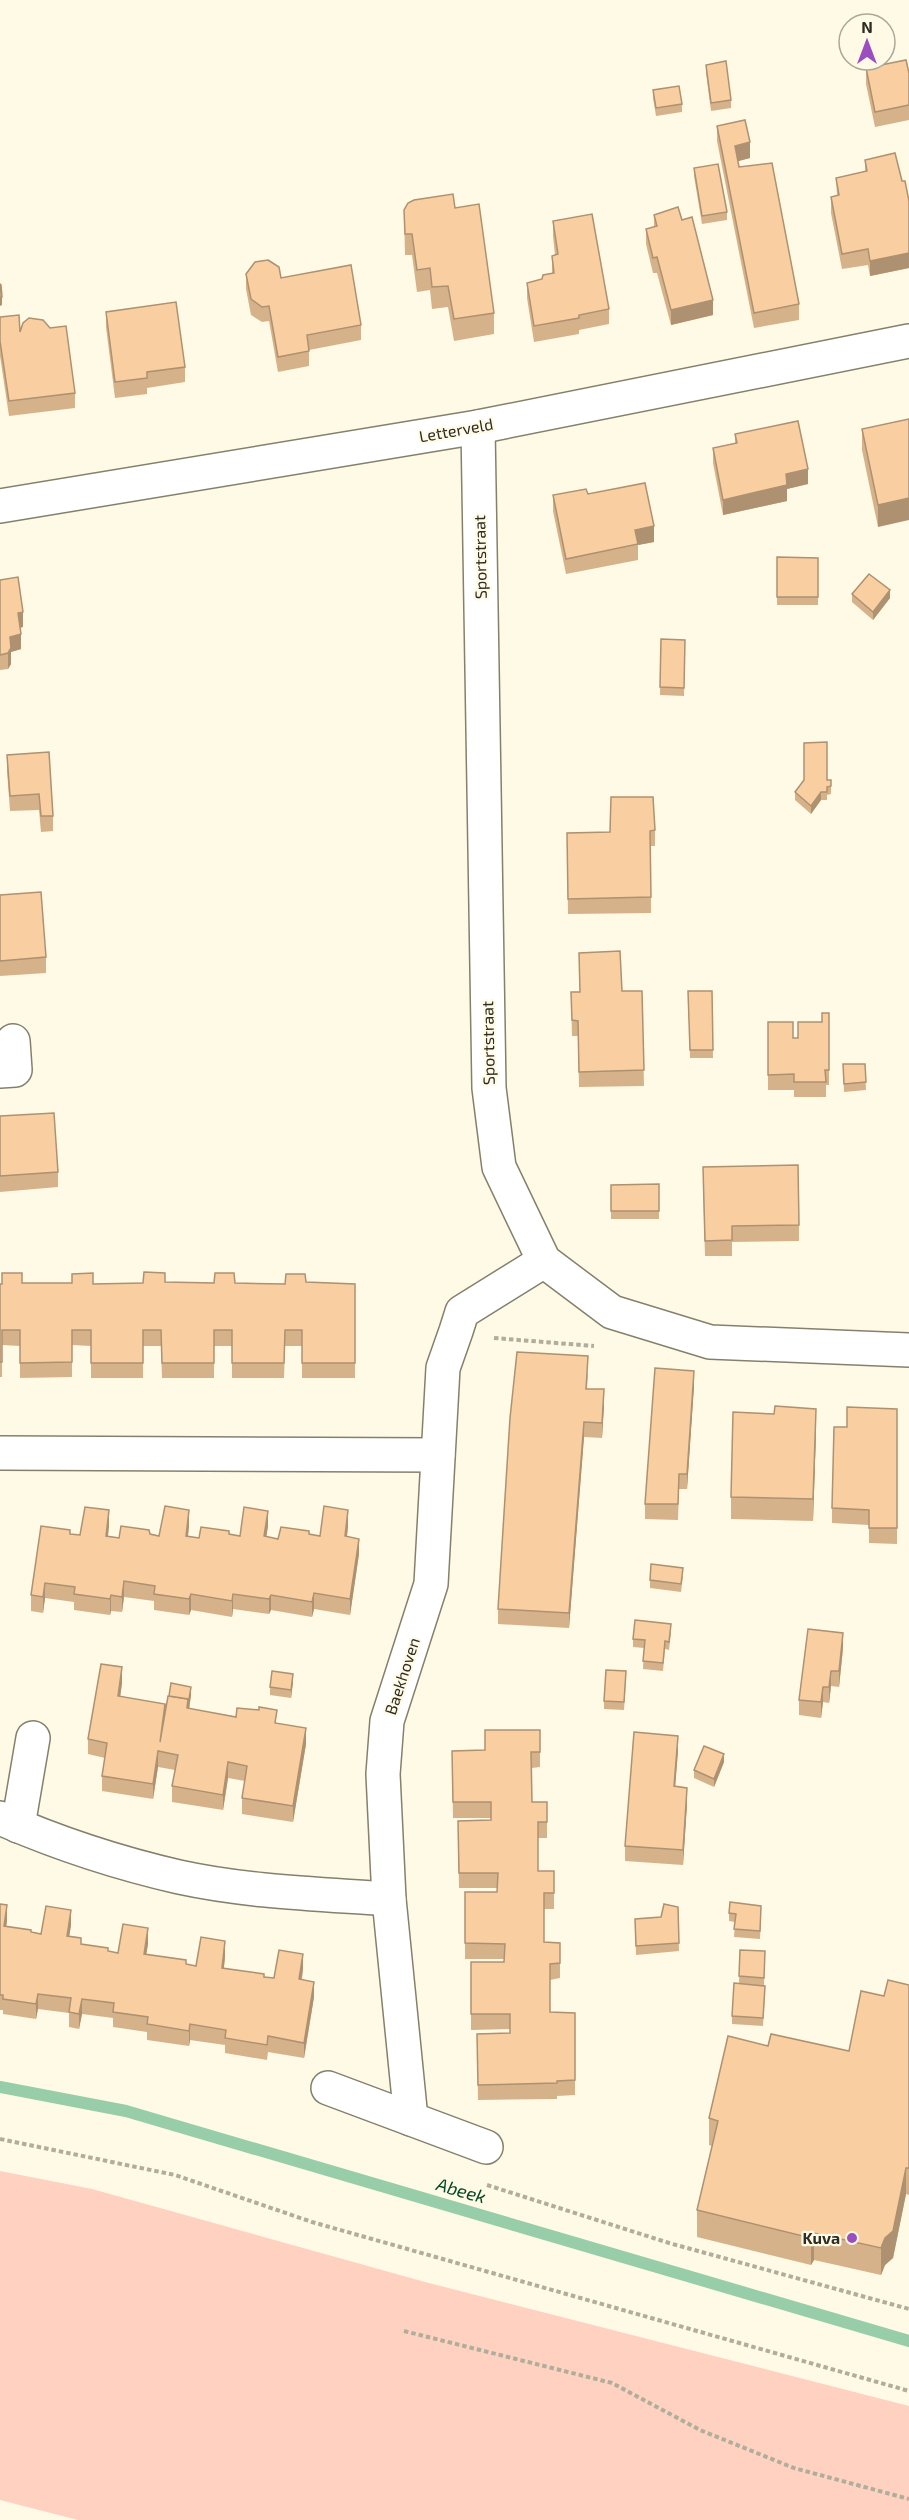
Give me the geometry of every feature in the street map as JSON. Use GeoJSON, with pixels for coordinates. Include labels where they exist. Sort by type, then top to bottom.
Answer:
{"type":"FeatureCollection","features":[{"type":"Feature","properties":{"kind":"street","name":"Letterveld"},"geometry":{"type":"LineString","coordinates":[[0,506],[478,427],[909,341]]}},
{"type":"Feature","properties":{"kind":"street","name":"Sportstraat"},"geometry":{"type":"LineString","coordinates":[[478,427],[489,1088],[499,1167],[544,1261],[612,1312],[710,1342],[909,1350]]}},
{"type":"Feature","properties":{"kind":"street"},"geometry":{"type":"LineString","coordinates":[[0,1071],[15,1070],[13,1041]]}},
{"type":"Feature","properties":{"kind":"street","name":"Baekhoven"},"geometry":{"type":"LineString","coordinates":[[411,2119],[389,1899],[383,1774],[387,1721],[431,1584],[443,1368],[462,1312],[544,1261]]}},
{"type":"Feature","properties":{"kind":"street"},"geometry":{"type":"LineString","coordinates":[[0,1453],[438,1455]]}},
{"type":"Feature","properties":{"kind":"street"},"geometry":{"type":"LineString","coordinates":[[33,1738],[9,1822],[93,1853],[179,1877],[276,1891],[389,1899]]}},
{"type":"Feature","properties":{"kind":"street"},"geometry":{"type":"LineString","coordinates":[[328,2088],[486,2147]]}},
{"type":"Feature","properties":{"kind":"path"},"geometry":{"type":"LineString","coordinates":[[456,1331],[474,1336],[598,1346]]}},
{"type":"Feature","properties":{"kind":"path"},"geometry":{"type":"LineString","coordinates":[[0,2139],[175,2175],[312,2222],[909,2391]]}},
{"type":"Feature","properties":{"kind":"path"},"geometry":{"type":"LineString","coordinates":[[486,2147],[484,2184],[669,2243],[909,2309]]}},
{"type":"Feature","properties":{"kind":"path"},"geometry":{"type":"LineString","coordinates":[[404,2331],[612,2383],[700,2430],[794,2468],[909,2499]]}},
{"type":"Feature","properties":{"kind":"shaded area"},"geometry":{"type":"Polygon","coordinates":[[[0,2171],[92,2189],[425,2282],[909,2406],[909,2520],[78,2520],[0,2500],[0,2171]]]}},
{"type":"Feature","properties":{"kind":"building"},"geometry":{"type":"Polygon","coordinates":[[[906,60],[909,73],[909,105],[875,112],[867,72],[897,72],[897,62],[906,60]]]}},
{"type":"Feature","properties":{"kind":"building"},"geometry":{"type":"Polygon","coordinates":[[[726,61],[731,100],[711,103],[706,65],[726,61]]]}},
{"type":"Feature","properties":{"kind":"building"},"geometry":{"type":"Polygon","coordinates":[[[679,86],[682,104],[656,108],[653,90],[679,86]]]}},
{"type":"Feature","properties":{"kind":"building"},"geometry":{"type":"Polygon","coordinates":[[[745,120],[750,142],[735,146],[739,167],[772,163],[799,304],[754,313],[717,126],[745,120]]]}},
{"type":"Feature","properties":{"kind":"building"},"geometry":{"type":"Polygon","coordinates":[[[895,153],[909,201],[909,253],[870,261],[868,249],[842,254],[831,197],[839,195],[836,178],[867,171],[865,160],[895,153]]]}},
{"type":"Feature","properties":{"kind":"building"},"geometry":{"type":"Polygon","coordinates":[[[718,164],[727,212],[702,216],[694,168],[718,164]]]}},
{"type":"Feature","properties":{"kind":"building"},"geometry":{"type":"Polygon","coordinates":[[[453,194],[455,208],[479,204],[494,313],[454,319],[448,286],[432,287],[430,268],[417,270],[412,234],[405,234],[404,210],[408,203],[414,200],[453,194]]]}},
{"type":"Feature","properties":{"kind":"building"},"geometry":{"type":"Polygon","coordinates":[[[678,207],[682,220],[692,217],[713,300],[671,310],[657,257],[653,258],[646,229],[657,226],[654,215],[678,207]]]}},
{"type":"Feature","properties":{"kind":"building"},"geometry":{"type":"Polygon","coordinates":[[[592,214],[609,309],[579,315],[579,318],[534,326],[527,283],[542,279],[543,275],[554,273],[552,256],[558,254],[553,221],[592,214]]]}},
{"type":"Feature","properties":{"kind":"building"},"geometry":{"type":"Polygon","coordinates":[[[268,260],[279,267],[281,278],[351,265],[361,325],[307,335],[309,351],[278,357],[269,306],[262,307],[251,299],[246,274],[255,262],[268,260]]]}},
{"type":"Feature","properties":{"kind":"building"},"geometry":{"type":"Polygon","coordinates":[[[176,302],[185,367],[147,372],[147,378],[115,382],[106,312],[176,302]]]}},
{"type":"Feature","properties":{"kind":"building"},"geometry":{"type":"Polygon","coordinates":[[[19,315],[20,332],[23,323],[29,318],[43,320],[50,328],[66,326],[75,393],[9,401],[0,341],[0,317],[19,315]]]}},
{"type":"Feature","properties":{"kind":"building"},"geometry":{"type":"Polygon","coordinates":[[[909,419],[909,498],[878,505],[862,429],[909,419]]]}},
{"type":"Feature","properties":{"kind":"building"},"geometry":{"type":"Polygon","coordinates":[[[798,421],[808,469],[786,474],[787,485],[723,500],[713,448],[737,443],[735,434],[798,421]]]}},
{"type":"Feature","properties":{"kind":"building"},"geometry":{"type":"Polygon","coordinates":[[[645,483],[654,526],[635,530],[638,544],[566,559],[553,495],[586,489],[588,494],[645,483]]]}},
{"type":"Feature","properties":{"kind":"building"},"geometry":{"type":"Polygon","coordinates":[[[777,557],[818,558],[818,597],[777,597],[777,557]]]}},
{"type":"Feature","properties":{"kind":"building"},"geometry":{"type":"Polygon","coordinates":[[[869,574],[890,590],[873,612],[852,594],[869,574]]]}},
{"type":"Feature","properties":{"kind":"building"},"geometry":{"type":"Polygon","coordinates":[[[18,577],[23,612],[18,613],[21,634],[10,637],[11,648],[8,653],[0,655],[0,580],[18,577]]]}},
{"type":"Feature","properties":{"kind":"building"},"geometry":{"type":"Polygon","coordinates":[[[661,639],[685,640],[684,688],[660,687],[661,639]]]}},
{"type":"Feature","properties":{"kind":"building"},"geometry":{"type":"Polygon","coordinates":[[[827,742],[827,780],[831,780],[831,786],[827,787],[827,792],[821,792],[811,806],[795,792],[804,780],[804,743],[827,742]]]}},
{"type":"Feature","properties":{"kind":"building"},"geometry":{"type":"Polygon","coordinates":[[[49,752],[53,816],[41,816],[39,794],[10,796],[7,755],[49,752]]]}},
{"type":"Feature","properties":{"kind":"building"},"geometry":{"type":"Polygon","coordinates":[[[611,797],[653,797],[655,830],[650,831],[651,897],[568,899],[567,833],[610,832],[611,797]]]}},
{"type":"Feature","properties":{"kind":"building"},"geometry":{"type":"Polygon","coordinates":[[[41,892],[46,957],[0,961],[0,895],[41,892]]]}},
{"type":"Feature","properties":{"kind":"building"},"geometry":{"type":"Polygon","coordinates":[[[620,951],[622,991],[642,991],[644,1070],[579,1072],[578,1021],[572,1020],[571,992],[580,992],[579,953],[620,951]]]}},
{"type":"Feature","properties":{"kind":"building"},"geometry":{"type":"Polygon","coordinates":[[[688,991],[712,991],[713,1050],[690,1050],[688,991]]]}},
{"type":"Feature","properties":{"kind":"building"},"geometry":{"type":"Polygon","coordinates":[[[822,1013],[829,1013],[829,1070],[825,1070],[826,1082],[794,1082],[794,1074],[768,1075],[768,1022],[793,1022],[793,1038],[798,1038],[798,1022],[822,1022],[822,1013]]]}},
{"type":"Feature","properties":{"kind":"building"},"geometry":{"type":"Polygon","coordinates":[[[843,1064],[865,1064],[866,1082],[844,1084],[843,1064]]]}},
{"type":"Feature","properties":{"kind":"building"},"geometry":{"type":"Polygon","coordinates":[[[54,1113],[58,1172],[0,1176],[0,1116],[54,1113]]]}},
{"type":"Feature","properties":{"kind":"building"},"geometry":{"type":"Polygon","coordinates":[[[798,1165],[799,1225],[732,1226],[732,1240],[705,1241],[703,1167],[798,1165]]]}},
{"type":"Feature","properties":{"kind":"building"},"geometry":{"type":"Polygon","coordinates":[[[659,1184],[659,1211],[611,1211],[611,1185],[659,1184]]]}},
{"type":"Feature","properties":{"kind":"building"},"geometry":{"type":"Polygon","coordinates":[[[144,1272],[165,1273],[165,1282],[214,1283],[215,1273],[234,1273],[235,1283],[285,1284],[286,1274],[305,1274],[306,1282],[355,1284],[355,1363],[302,1363],[302,1330],[285,1330],[284,1363],[232,1363],[232,1330],[214,1330],[214,1363],[162,1363],[161,1330],[143,1330],[143,1363],[91,1363],[91,1330],[72,1330],[72,1362],[20,1363],[20,1330],[2,1330],[2,1362],[0,1362],[2,1273],[22,1273],[22,1283],[72,1283],[72,1274],[93,1273],[93,1284],[143,1283],[144,1272]]]}},
{"type":"Feature","properties":{"kind":"building"},"geometry":{"type":"Polygon","coordinates":[[[517,1352],[588,1356],[586,1389],[604,1389],[602,1423],[584,1422],[569,1613],[498,1609],[510,1418],[517,1352]]]}},
{"type":"Feature","properties":{"kind":"building"},"geometry":{"type":"Polygon","coordinates":[[[655,1368],[694,1371],[687,1474],[679,1474],[678,1504],[645,1504],[655,1368]]]}},
{"type":"Feature","properties":{"kind":"building"},"geometry":{"type":"Polygon","coordinates":[[[775,1406],[816,1409],[813,1499],[731,1497],[733,1412],[774,1414],[775,1406]]]}},
{"type":"Feature","properties":{"kind":"building"},"geometry":{"type":"Polygon","coordinates":[[[847,1407],[897,1409],[897,1528],[869,1528],[869,1510],[832,1508],[834,1427],[847,1427],[847,1407]]]}},
{"type":"Feature","properties":{"kind":"building"},"geometry":{"type":"Polygon","coordinates":[[[165,1506],[189,1510],[186,1536],[199,1538],[201,1527],[229,1531],[229,1534],[240,1536],[244,1507],[268,1511],[264,1536],[278,1539],[281,1527],[309,1531],[309,1534],[320,1536],[324,1506],[348,1510],[345,1536],[359,1539],[350,1599],[314,1593],[312,1602],[271,1595],[269,1599],[233,1594],[232,1601],[191,1594],[189,1599],[154,1594],[155,1586],[124,1581],[122,1597],[111,1595],[110,1599],[74,1594],[75,1587],[45,1583],[43,1597],[31,1595],[41,1526],[70,1530],[70,1534],[80,1535],[85,1507],[109,1510],[106,1536],[119,1538],[121,1526],[149,1530],[150,1534],[159,1536],[165,1506]]]}},
{"type":"Feature","properties":{"kind":"building"},"geometry":{"type":"Polygon","coordinates":[[[651,1564],[683,1568],[681,1584],[650,1580],[651,1564]]]}},
{"type":"Feature","properties":{"kind":"building"},"geometry":{"type":"Polygon","coordinates":[[[635,1620],[671,1624],[669,1642],[665,1641],[663,1663],[643,1661],[645,1640],[633,1639],[635,1620]]]}},
{"type":"Feature","properties":{"kind":"building"},"geometry":{"type":"Polygon","coordinates":[[[808,1629],[843,1633],[839,1671],[831,1671],[829,1687],[823,1687],[821,1702],[799,1700],[808,1629]]]}},
{"type":"Feature","properties":{"kind":"building"},"geometry":{"type":"Polygon","coordinates":[[[101,1664],[122,1667],[118,1696],[165,1704],[160,1742],[168,1696],[188,1699],[187,1708],[236,1717],[237,1708],[259,1710],[259,1707],[277,1710],[275,1723],[306,1728],[293,1806],[242,1798],[247,1766],[228,1762],[223,1795],[172,1786],[178,1755],[158,1751],[153,1784],[102,1776],[107,1743],[88,1739],[101,1664]]]}},
{"type":"Feature","properties":{"kind":"building"},"geometry":{"type":"Polygon","coordinates":[[[606,1670],[626,1671],[624,1702],[604,1701],[606,1670]]]}},
{"type":"Feature","properties":{"kind":"building"},"geometry":{"type":"Polygon","coordinates":[[[272,1671],[293,1674],[291,1690],[270,1687],[272,1671]]]}},
{"type":"Feature","properties":{"kind":"building"},"geometry":{"type":"Polygon","coordinates":[[[171,1683],[191,1687],[188,1705],[188,1699],[169,1696],[171,1683]]]}},
{"type":"Feature","properties":{"kind":"building"},"geometry":{"type":"Polygon","coordinates":[[[485,1730],[540,1730],[540,1752],[531,1752],[532,1802],[547,1802],[547,1822],[538,1822],[538,1871],[554,1871],[554,1893],[544,1893],[544,1942],[560,1943],[560,1963],[550,1964],[550,2012],[575,2013],[575,2080],[557,2081],[557,2083],[478,2085],[477,2034],[510,2033],[510,2014],[471,2014],[471,1962],[504,1962],[505,1944],[465,1943],[465,1892],[497,1892],[498,1873],[459,1873],[458,1821],[491,1820],[491,1802],[453,1802],[452,1751],[485,1750],[485,1730]]]}},
{"type":"Feature","properties":{"kind":"building"},"geometry":{"type":"Polygon","coordinates":[[[634,1732],[678,1736],[674,1786],[687,1788],[683,1850],[625,1846],[634,1732]]]}},
{"type":"Feature","properties":{"kind":"building"},"geometry":{"type":"Polygon","coordinates":[[[704,1746],[724,1754],[714,1779],[694,1770],[704,1746]]]}},
{"type":"Feature","properties":{"kind":"building"},"geometry":{"type":"Polygon","coordinates":[[[730,1902],[761,1906],[760,1931],[734,1929],[736,1914],[729,1913],[730,1902]]]}},
{"type":"Feature","properties":{"kind":"building"},"geometry":{"type":"Polygon","coordinates":[[[0,1904],[7,1905],[4,1926],[41,1934],[46,1906],[71,1910],[67,1936],[81,1938],[81,1944],[108,1948],[108,1951],[118,1953],[123,1924],[148,1928],[144,1954],[186,1960],[186,1964],[196,1966],[201,1937],[225,1941],[222,1968],[264,1974],[264,1977],[274,1978],[279,1950],[303,1954],[299,1979],[314,1982],[304,2043],[268,2036],[267,2045],[225,2038],[226,2030],[190,2024],[189,2031],[147,2024],[148,2017],[113,2012],[114,2003],[82,1999],[79,2014],[69,2012],[71,1998],[38,1994],[36,2004],[3,1999],[3,1995],[0,1995],[0,1904]]]}},
{"type":"Feature","properties":{"kind":"building"},"geometry":{"type":"Polygon","coordinates":[[[664,1904],[678,1907],[679,1943],[636,1946],[635,1919],[661,1917],[664,1904]]]}},
{"type":"Feature","properties":{"kind":"building"},"geometry":{"type":"Polygon","coordinates":[[[740,1950],[765,1951],[764,1978],[739,1976],[740,1950]]]}},
{"type":"Feature","properties":{"kind":"building"},"geometry":{"type":"Polygon","coordinates":[[[888,1980],[909,1985],[909,2168],[906,2168],[893,2231],[885,2238],[881,2248],[814,2233],[811,2238],[697,2210],[718,2121],[709,2118],[728,2036],[768,2046],[771,2034],[849,2051],[861,1991],[884,1996],[888,1980]]]}},
{"type":"Feature","properties":{"kind":"building"},"geometry":{"type":"Polygon","coordinates":[[[734,1983],[765,1986],[763,2018],[732,2016],[734,1983]]]}},
{"type":"Feature","properties":{"kind":"waterway","name":"Abeek"},"geometry":{"type":"LineString","coordinates":[[0,2087],[126,2111],[909,2341]]}},
{"type":"Feature","properties":{"kind":"place","name":"Kuva"},"geometry":{"type":"Point","coordinates":[852,2238]}}]}
